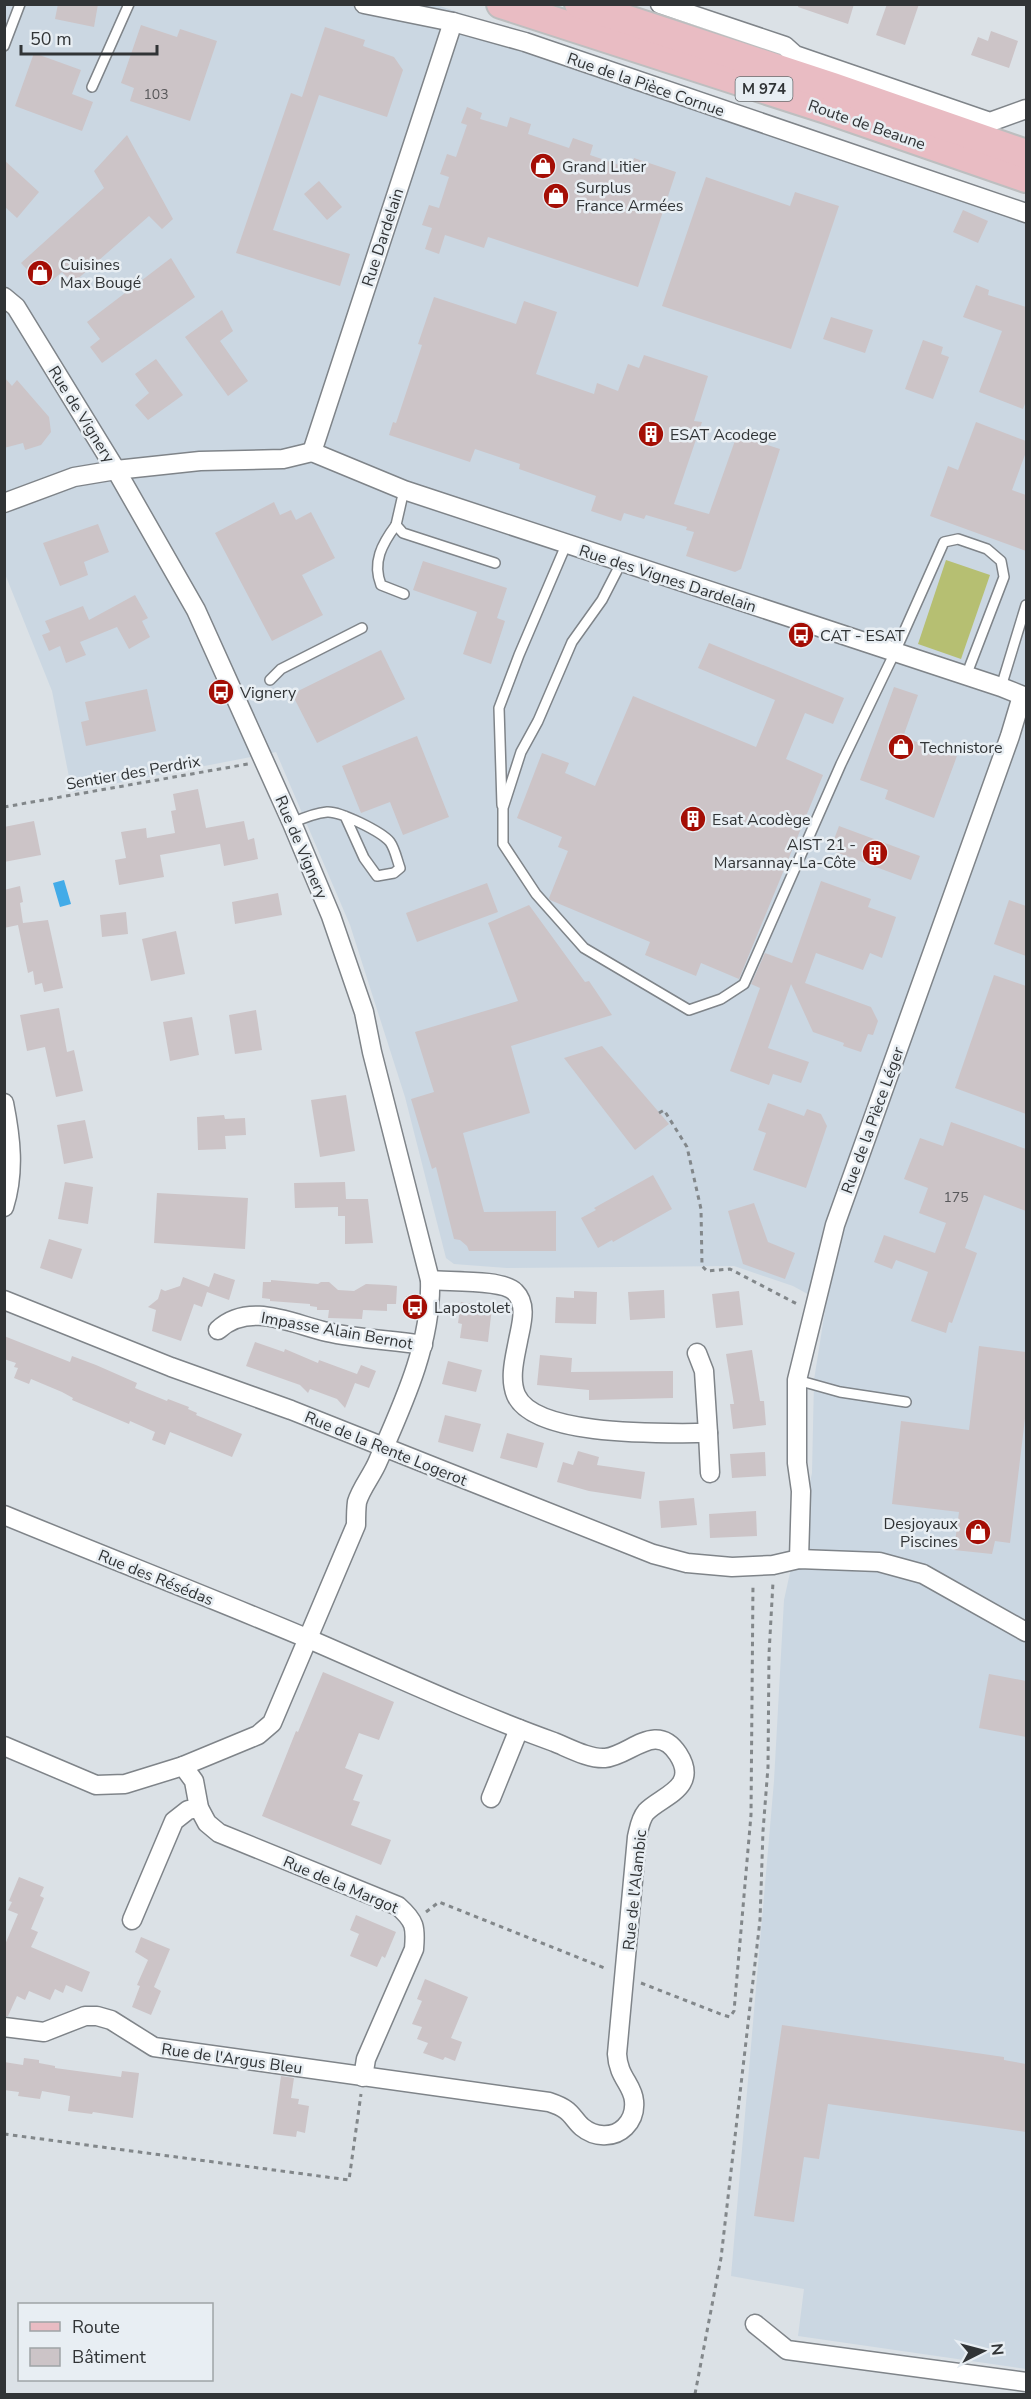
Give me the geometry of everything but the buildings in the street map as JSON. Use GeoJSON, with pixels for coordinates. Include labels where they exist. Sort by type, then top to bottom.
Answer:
{"type":"FeatureCollection","features":[{"type":"Feature","properties":{"kind":"main road","name":"Route de Beaune"},"geometry":{"type":"LineString","coordinates":[[501,4],[825,109],[1026,178]]}},
{"type":"Feature","properties":{"kind":"main road","name":"Route de Beaune"},"geometry":{"type":"LineString","coordinates":[[579,4],[833,87],[1026,154]]}},
{"type":"Feature","properties":{"kind":"street","name":"Rue de la Pièce Cornue"},"geometry":{"type":"LineString","coordinates":[[364,4],[453,22],[525,42],[1026,213]]}},
{"type":"Feature","properties":{"kind":"street"},"geometry":{"type":"LineString","coordinates":[[660,4],[785,46],[795,55],[990,122],[1026,109]]}},
{"type":"Feature","properties":{"kind":"street","name":"Rue Dardelain"},"geometry":{"type":"LineString","coordinates":[[312,452],[453,22]]}},
{"type":"Feature","properties":{"kind":"street","name":"Rue de Vignery"},"geometry":{"type":"LineString","coordinates":[[4,297],[16,307],[116,470],[196,610],[292,823],[331,916],[364,1012],[430,1280],[430,1299],[423,1345],[384,1447],[357,1501],[356,1525],[273,1723],[258,1735],[183,1766],[125,1784],[96,1785],[4,1746]]}},
{"type":"Feature","properties":{"kind":"street"},"geometry":{"type":"LineString","coordinates":[[4,503],[74,477],[116,470],[200,461],[283,459],[312,452]]}},
{"type":"Feature","properties":{"kind":"street","name":"Rue des Vignes Dardelain"},"geometry":{"type":"LineString","coordinates":[[312,452],[404,490],[1001,687],[1024,697]]}},
{"type":"Feature","properties":{"kind":"street","name":"Rue de la Pièce Léger"},"geometry":{"type":"LineString","coordinates":[[799,1559],[801,1491],[798,1463],[797,1380],[835,1225],[1024,697]]}},
{"type":"Feature","properties":{"kind":"street"},"geometry":{"type":"LineString","coordinates":[[4,1103],[11,1153],[11,1177],[4,1207]]}},
{"type":"Feature","properties":{"kind":"street"},"geometry":{"type":"LineString","coordinates":[[430,1280],[502,1285],[516,1293],[523,1313],[513,1368],[516,1395],[524,1406],[537,1414],[578,1426],[622,1433],[708,1432]]}},
{"type":"Feature","properties":{"kind":"street","name":"Rue de la Rente Logerot"},"geometry":{"type":"LineString","coordinates":[[4,1300],[171,1367],[291,1410],[653,1554],[687,1563],[732,1567],[774,1565]]}},
{"type":"Feature","properties":{"kind":"street","name":"Impasse Alain Bernot"},"geometry":{"type":"LineString","coordinates":[[218,1330],[237,1318],[254,1316],[290,1321],[327,1332],[423,1345]]}},
{"type":"Feature","properties":{"kind":"street"},"geometry":{"type":"LineString","coordinates":[[698,1353],[704,1371],[710,1473]]}},
{"type":"Feature","properties":{"kind":"street","name":"Rue des Résédas"},"geometry":{"type":"LineString","coordinates":[[4,1515],[309,1640]]}},
{"type":"Feature","properties":{"kind":"street"},"geometry":{"type":"LineString","coordinates":[[774,1565],[799,1559],[879,1562],[923,1574],[1026,1632]]}},
{"type":"Feature","properties":{"kind":"street","name":"Rue de l'Alambic"},"geometry":{"type":"LineString","coordinates":[[309,1640],[519,1730],[603,1759],[621,1754],[640,1742],[658,1740],[668,1744],[677,1752],[683,1765],[680,1785],[674,1794],[644,1814],[637,1837],[618,2065],[634,2098],[634,2110],[630,2122],[622,2130],[601,2135],[590,2132],[580,2126],[569,2112],[549,2102],[363,2077]]}},
{"type":"Feature","properties":{"kind":"street"},"geometry":{"type":"LineString","coordinates":[[491,1798],[519,1730]]}},
{"type":"Feature","properties":{"kind":"street"},"geometry":{"type":"LineString","coordinates":[[132,1920],[174,1821],[188,1810],[199,1808],[194,1781],[183,1766]]}},
{"type":"Feature","properties":{"kind":"street","name":"Rue de la Margot"},"geometry":{"type":"LineString","coordinates":[[199,1808],[207,1823],[219,1833],[398,1906],[410,1916],[416,1930],[414,1949],[366,2059],[363,2077]]}},
{"type":"Feature","properties":{"kind":"street","name":"Rue de l'Argus Bleu"},"geometry":{"type":"LineString","coordinates":[[4,2027],[44,2032],[85,2016],[97,2016],[111,2020],[154,2047],[363,2077]]}},
{"type":"Feature","properties":{"kind":"street"},"geometry":{"type":"LineString","coordinates":[[755,2324],[787,2350],[1026,2382]]}},
{"type":"Feature","properties":{"kind":"lane"},"geometry":{"type":"LineString","coordinates":[[4,46],[20,4]]}},
{"type":"Feature","properties":{"kind":"lane"},"geometry":{"type":"LineString","coordinates":[[92,87],[129,4]]}},
{"type":"Feature","properties":{"kind":"lane"},"geometry":{"type":"LineString","coordinates":[[404,490],[396,525],[380,551],[376,573],[381,585],[404,594]]}},
{"type":"Feature","properties":{"kind":"lane"},"geometry":{"type":"LineString","coordinates":[[396,525],[403,533],[495,563]]}},
{"type":"Feature","properties":{"kind":"lane"},"geometry":{"type":"LineString","coordinates":[[566,544],[499,708],[503,844],[536,894],[584,948],[690,1010],[721,999],[744,984],[841,764],[895,652],[944,542],[958,539],[987,549],[1001,561],[1004,577],[966,676]]}},
{"type":"Feature","properties":{"kind":"lane"},"geometry":{"type":"LineString","coordinates":[[502,808],[521,752],[572,642],[602,600],[621,563]]}},
{"type":"Feature","properties":{"kind":"lane"},"geometry":{"type":"LineString","coordinates":[[1001,687],[1026,605]]}},
{"type":"Feature","properties":{"kind":"lane"},"geometry":{"type":"LineString","coordinates":[[270,680],[281,669],[362,628]]}},
{"type":"Feature","properties":{"kind":"lane"},"geometry":{"type":"LineString","coordinates":[[292,823],[314,814],[330,812],[345,816],[373,830],[390,842],[400,868],[394,873],[377,876],[364,858],[345,816]]}},
{"type":"Feature","properties":{"kind":"lane"},"geometry":{"type":"LineString","coordinates":[[797,1380],[840,1392],[906,1402]]}},
{"type":"Feature","properties":{"kind":"path","name":"Sentier des Perdrix"},"geometry":{"type":"LineString","coordinates":[[4,807],[265,761]]}},
{"type":"Feature","properties":{"kind":"path"},"geometry":{"type":"LineString","coordinates":[[659,1113],[664,1110],[687,1147],[701,1209],[702,1266],[707,1271],[730,1269],[814,1313]]}},
{"type":"Feature","properties":{"kind":"path"},"geometry":{"type":"LineString","coordinates":[[694,2394],[720,2258],[760,1920],[768,1767],[769,1654],[774,1565]]}},
{"type":"Feature","properties":{"kind":"path"},"geometry":{"type":"LineString","coordinates":[[413,1922],[439,1902],[730,2017],[734,2011],[751,1815],[754,1567]]}},
{"type":"Feature","properties":{"kind":"path"},"geometry":{"type":"LineString","coordinates":[[4,2134],[349,2180],[363,2077]]}},
{"type":"Feature","properties":{"kind":"shaded area"},"geometry":{"type":"Polygon","coordinates":[[[5,5],[437,5],[1026,203],[1026,2369],[798,2336],[804,2289],[731,2276],[774,1781],[784,1600],[812,1473],[814,1380],[826,1304],[793,1286],[734,1266],[507,1268],[454,1264],[446,1258],[405,1097],[350,925],[276,752],[72,792],[52,691],[5,574],[5,5]]]}},
{"type":"Feature","properties":{"kind":"green space"},"geometry":{"type":"Polygon","coordinates":[[[946,560],[990,575],[961,659],[918,644],[946,560]]]}},
{"type":"Feature","properties":{"kind":"water"},"geometry":{"type":"Polygon","coordinates":[[[64,880],[71,904],[60,907],[53,883],[64,880]]]}},
{"type":"Feature","properties":{"kind":"place","name":"Grand Litier"},"geometry":{"type":"Point","coordinates":[543,166]}},
{"type":"Feature","properties":{"kind":"place","name":"Surplus France Armées"},"geometry":{"type":"Point","coordinates":[556,196]}},
{"type":"Feature","properties":{"kind":"place","name":"Cuisines Max Bougé"},"geometry":{"type":"Point","coordinates":[40,273]}},
{"type":"Feature","properties":{"kind":"place","name":"ESAT Acodege"},"geometry":{"type":"Point","coordinates":[651,434]}},
{"type":"Feature","properties":{"kind":"place","name":"CAT - ESAT"},"geometry":{"type":"Point","coordinates":[801,635]}},
{"type":"Feature","properties":{"kind":"place","name":"Vignery"},"geometry":{"type":"Point","coordinates":[221,692]}},
{"type":"Feature","properties":{"kind":"place","name":"Technistore"},"geometry":{"type":"Point","coordinates":[901,747]}},
{"type":"Feature","properties":{"kind":"place","name":"Esat Acodège"},"geometry":{"type":"Point","coordinates":[693,819]}},
{"type":"Feature","properties":{"kind":"place","name":"AIST 21 - Marsannay-La-Côte"},"geometry":{"type":"Point","coordinates":[875,853]}},
{"type":"Feature","properties":{"kind":"place","name":"Lapostolet"},"geometry":{"type":"Point","coordinates":[415,1307]}},
{"type":"Feature","properties":{"kind":"place","name":"Desjoyaux Piscines"},"geometry":{"type":"Point","coordinates":[978,1532]}}]}
